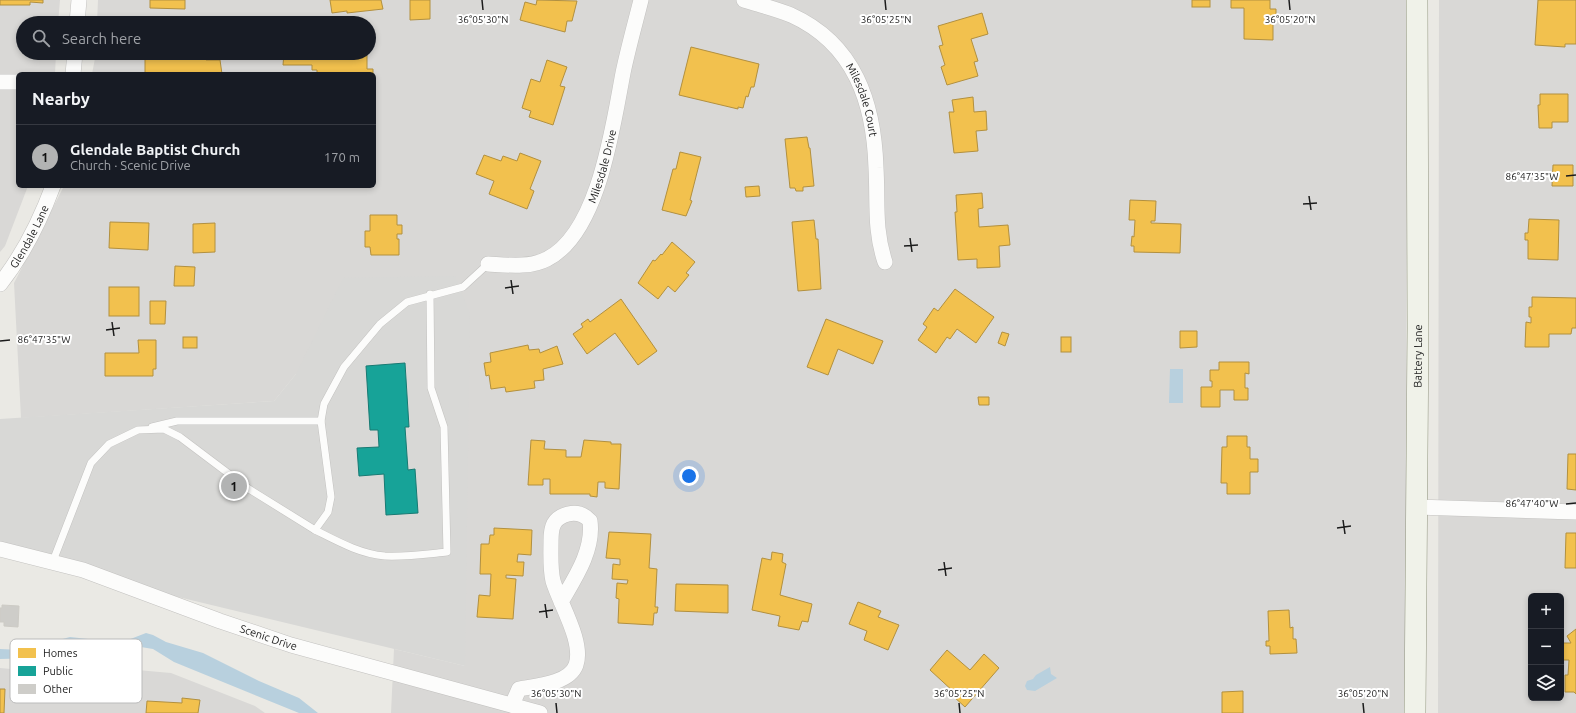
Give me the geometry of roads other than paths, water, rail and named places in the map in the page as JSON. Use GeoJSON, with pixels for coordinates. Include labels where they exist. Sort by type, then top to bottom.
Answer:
{"type":"FeatureCollection","features":[{"type":"Feature","properties":{"kind":"main road","name":"Battery Lane"},"geometry":{"type":"LineString","coordinates":[[1416,713],[1418,335],[1417,0]]}},
{"type":"Feature","properties":{"kind":"street"},"geometry":{"type":"LineString","coordinates":[[78,16],[79,0]]}},
{"type":"Feature","properties":{"kind":"street","name":"Milesdale Drive"},"geometry":{"type":"LineString","coordinates":[[488,264],[530,264],[548,259],[562,248],[583,221],[591,206],[605,157],[623,71],[642,0]]}},
{"type":"Feature","properties":{"kind":"street","name":"Milesdale Court"},"geometry":{"type":"LineString","coordinates":[[744,0],[785,13],[802,21],[846,57],[852,67],[867,105],[873,129],[877,170],[877,230],[885,262]]}},
{"type":"Feature","properties":{"kind":"street"},"geometry":{"type":"LineString","coordinates":[[73,72],[74,60]]}},
{"type":"Feature","properties":{"kind":"street"},"geometry":{"type":"LineString","coordinates":[[0,82],[16,82]]}},
{"type":"Feature","properties":{"kind":"street","name":"Glendale Lane"},"geometry":{"type":"LineString","coordinates":[[0,284],[15,263],[41,217],[52,188]]}},
{"type":"Feature","properties":{"kind":"street"},"geometry":{"type":"LineString","coordinates":[[1416,507],[1576,512]]}},
{"type":"Feature","properties":{"kind":"street"},"geometry":{"type":"LineString","coordinates":[[512,705],[519,689],[558,680],[571,673],[576,666],[577,660],[575,639],[561,602],[553,580],[551,559],[551,527],[558,518],[573,513],[581,514],[590,521],[590,536],[577,574],[561,602]]}},
{"type":"Feature","properties":{"kind":"street","name":"Scenic Drive"},"geometry":{"type":"LineString","coordinates":[[0,549],[53,561],[94,573],[274,640],[540,713]]}},
{"type":"Feature","properties":{"kind":"lane"},"geometry":{"type":"LineString","coordinates":[[315,530],[328,512],[330,497],[321,421],[324,404],[344,367],[376,330],[406,302],[430,294],[463,287],[488,264]]}},
{"type":"Feature","properties":{"kind":"lane"},"geometry":{"type":"LineString","coordinates":[[138,430],[164,430],[180,437],[249,489],[315,530],[344,544],[384,556],[447,552],[444,427],[431,388],[430,294]]}},
{"type":"Feature","properties":{"kind":"lane"},"geometry":{"type":"LineString","coordinates":[[53,561],[91,463],[109,444],[138,430],[177,421],[321,421]]}},
{"type":"Feature","properties":{"kind":"water"},"geometry":{"type":"Polygon","coordinates":[[[1170,369],[1183,369],[1183,403],[1169,403],[1170,369]]]}},
{"type":"Feature","properties":{"kind":"water"},"geometry":{"type":"Polygon","coordinates":[[[146,633],[166,642],[203,653],[259,681],[299,698],[318,713],[299,713],[174,662],[153,649],[142,647],[142,639],[130,639],[146,633]]]}},
{"type":"Feature","properties":{"kind":"water"},"geometry":{"type":"Polygon","coordinates":[[[70,637],[88,639],[62,639],[70,637]]]}},
{"type":"Feature","properties":{"kind":"water"},"geometry":{"type":"Polygon","coordinates":[[[0,649],[10,649],[10,659],[0,659],[0,649]]]}},
{"type":"Feature","properties":{"kind":"water"},"geometry":{"type":"Polygon","coordinates":[[[1050,667],[1051,674],[1057,678],[1035,691],[1027,690],[1025,686],[1027,681],[1033,679],[1036,675],[1050,667]]]}},
{"type":"Feature","properties":{"kind":"place","name":"Glendale Baptist Church"},"geometry":{"type":"Point","coordinates":[234,486]}}]}
